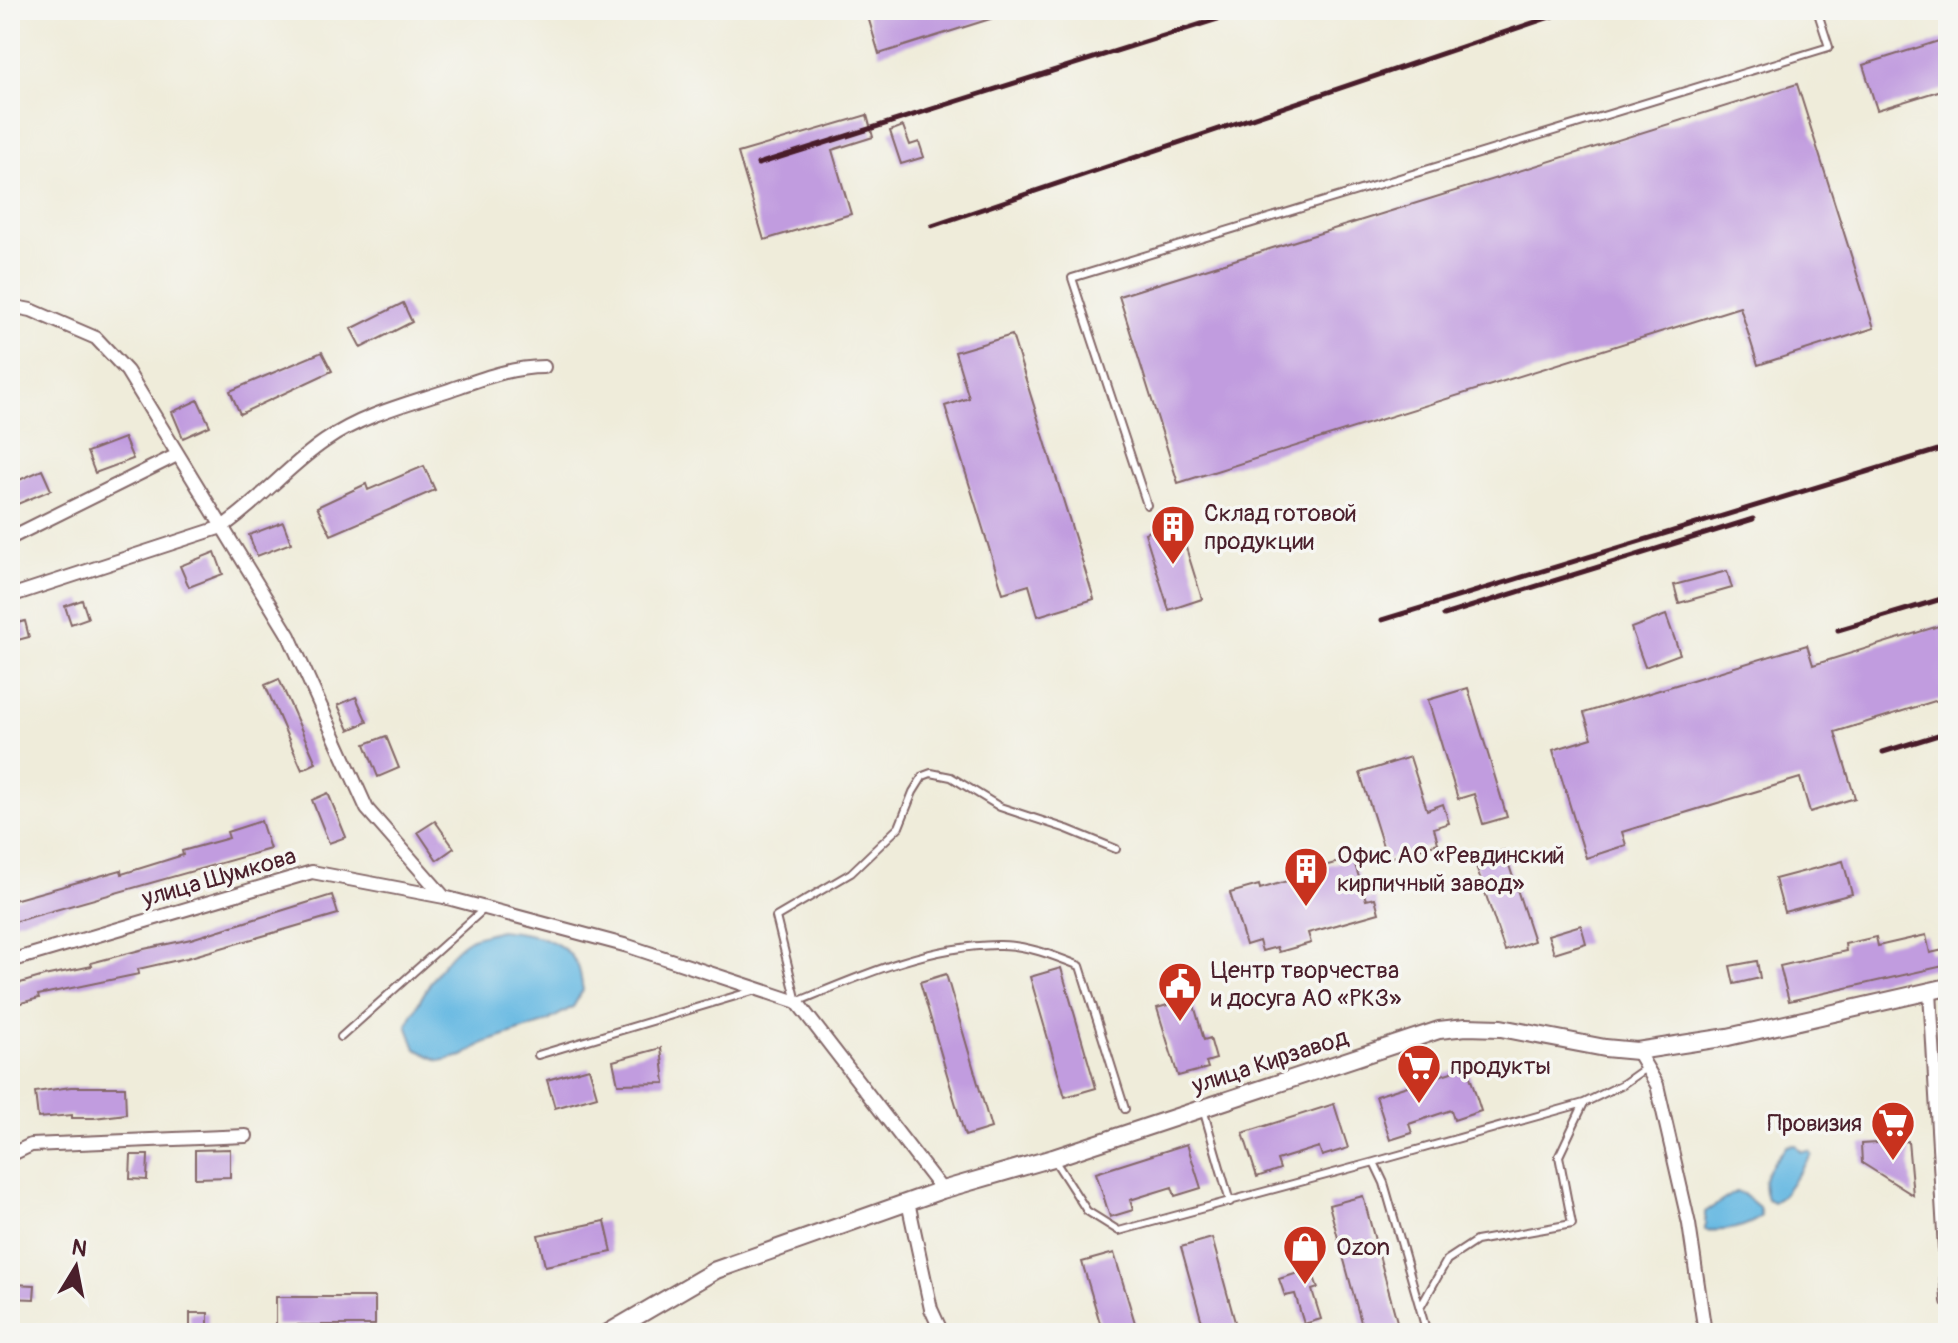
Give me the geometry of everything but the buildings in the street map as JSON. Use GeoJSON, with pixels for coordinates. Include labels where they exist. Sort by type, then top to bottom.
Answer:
{"type":"FeatureCollection","features":[{"type":"Feature","properties":{"kind":"street"},"geometry":{"type":"LineString","coordinates":[[10,306],[31,310],[96,338],[127,371],[289,636],[367,809],[444,897]]}},
{"type":"Feature","properties":{"kind":"street"},"geometry":{"type":"LineString","coordinates":[[10,596],[222,527],[248,509],[303,458],[372,415],[491,376],[528,367],[544,367]]}},
{"type":"Feature","properties":{"kind":"street"},"geometry":{"type":"LineString","coordinates":[[10,538],[177,455]]}},
{"type":"Feature","properties":{"kind":"street","name":"улица Шумкова"},"geometry":{"type":"LineString","coordinates":[[10,961],[312,872],[444,897],[628,946],[797,1002]]}},
{"type":"Feature","properties":{"kind":"street","name":"улица Кирзавод"},"geometry":{"type":"LineString","coordinates":[[608,1333],[716,1270],[942,1190],[1053,1158],[1424,1035],[1452,1028],[1501,1028],[1637,1051],[1728,1037],[1948,987]]}},
{"type":"Feature","properties":{"kind":"street"},"geometry":{"type":"LineString","coordinates":[[1930,992],[1948,1301]]}},
{"type":"Feature","properties":{"kind":"street"},"geometry":{"type":"LineString","coordinates":[[797,1002],[942,1190]]}},
{"type":"Feature","properties":{"kind":"street"},"geometry":{"type":"LineString","coordinates":[[1637,1051],[1657,1085],[1689,1224],[1705,1333]]}},
{"type":"Feature","properties":{"kind":"street"},"geometry":{"type":"LineString","coordinates":[[10,1155],[31,1145],[246,1136]]}},
{"type":"Feature","properties":{"kind":"street"},"geometry":{"type":"LineString","coordinates":[[908,1202],[931,1309],[942,1333]]}},
{"type":"Feature","properties":{"kind":"lane"},"geometry":{"type":"LineString","coordinates":[[1147,505],[1072,278],[1829,47],[1817,10]]}},
{"type":"Feature","properties":{"kind":"lane"},"geometry":{"type":"LineString","coordinates":[[1116,849],[1000,807],[951,777],[931,773],[923,776],[913,792],[899,827],[851,873],[776,917],[797,1002],[872,971],[951,950],[1000,944],[1049,954],[1080,966],[1125,1109]]}},
{"type":"Feature","properties":{"kind":"lane"},"geometry":{"type":"LineString","coordinates":[[341,1037],[485,908]]}},
{"type":"Feature","properties":{"kind":"lane"},"geometry":{"type":"LineString","coordinates":[[538,1055],[759,989]]}},
{"type":"Feature","properties":{"kind":"lane"},"geometry":{"type":"LineString","coordinates":[[1053,1158],[1087,1211],[1119,1231],[1584,1103],[1623,1084],[1647,1067]]}},
{"type":"Feature","properties":{"kind":"lane"},"geometry":{"type":"LineString","coordinates":[[1420,1308],[1447,1260],[1476,1241],[1572,1224],[1559,1156],[1584,1103]]}},
{"type":"Feature","properties":{"kind":"lane"},"geometry":{"type":"LineString","coordinates":[[1203,1109],[1230,1202]]}},
{"type":"Feature","properties":{"kind":"lane"},"geometry":{"type":"LineString","coordinates":[[1374,1162],[1384,1183],[1427,1333]]}},
{"type":"Feature","properties":{"kind":"water"},"geometry":{"type":"Polygon","coordinates":[[[500,930],[543,938],[570,955],[578,967],[583,990],[573,1007],[544,1023],[484,1043],[463,1056],[440,1061],[416,1049],[407,1025],[442,966],[470,939],[500,930]]]}},
{"type":"Feature","properties":{"kind":"water"},"geometry":{"type":"Polygon","coordinates":[[[1796,1145],[1802,1152],[1810,1151],[1812,1155],[1781,1197],[1773,1202],[1767,1199],[1766,1176],[1787,1146],[1796,1145]]]}},
{"type":"Feature","properties":{"kind":"water"},"geometry":{"type":"Polygon","coordinates":[[[1736,1192],[1759,1207],[1761,1216],[1749,1224],[1734,1228],[1705,1230],[1705,1212],[1736,1192]]]}},
{"type":"Feature","properties":{"kind":"railway"},"geometry":{"type":"LineString","coordinates":[[758,164],[1246,10]]}},
{"type":"Feature","properties":{"kind":"railway"},"geometry":{"type":"LineString","coordinates":[[932,226],[1571,10]]}},
{"type":"Feature","properties":{"kind":"railway"},"geometry":{"type":"LineString","coordinates":[[1382,620],[1948,447]]}},
{"type":"Feature","properties":{"kind":"railway"},"geometry":{"type":"LineString","coordinates":[[1444,615],[1753,519]]}},
{"type":"Feature","properties":{"kind":"railway"},"geometry":{"type":"LineString","coordinates":[[1838,630],[1948,597]]}},
{"type":"Feature","properties":{"kind":"railway"},"geometry":{"type":"LineString","coordinates":[[1883,752],[1948,732]]}},
{"type":"Feature","properties":{"kind":"place","name":"Склад готовой продукции"},"geometry":{"type":"Point","coordinates":[1173,566]}},
{"type":"Feature","properties":{"kind":"place","name":"Офис АО «Ревдинский кирпичный завод»"},"geometry":{"type":"Point","coordinates":[1306,908]}},
{"type":"Feature","properties":{"kind":"place","name":"Центр творчества и досуга АО «РКЗ»"},"geometry":{"type":"Point","coordinates":[1180,1023]}},
{"type":"Feature","properties":{"kind":"place","name":"продукты"},"geometry":{"type":"Point","coordinates":[1419,1105]}},
{"type":"Feature","properties":{"kind":"place","name":"Провизия"},"geometry":{"type":"Point","coordinates":[1893,1162]}},
{"type":"Feature","properties":{"kind":"place","name":"Ozon"},"geometry":{"type":"Point","coordinates":[1305,1286]}}]}
